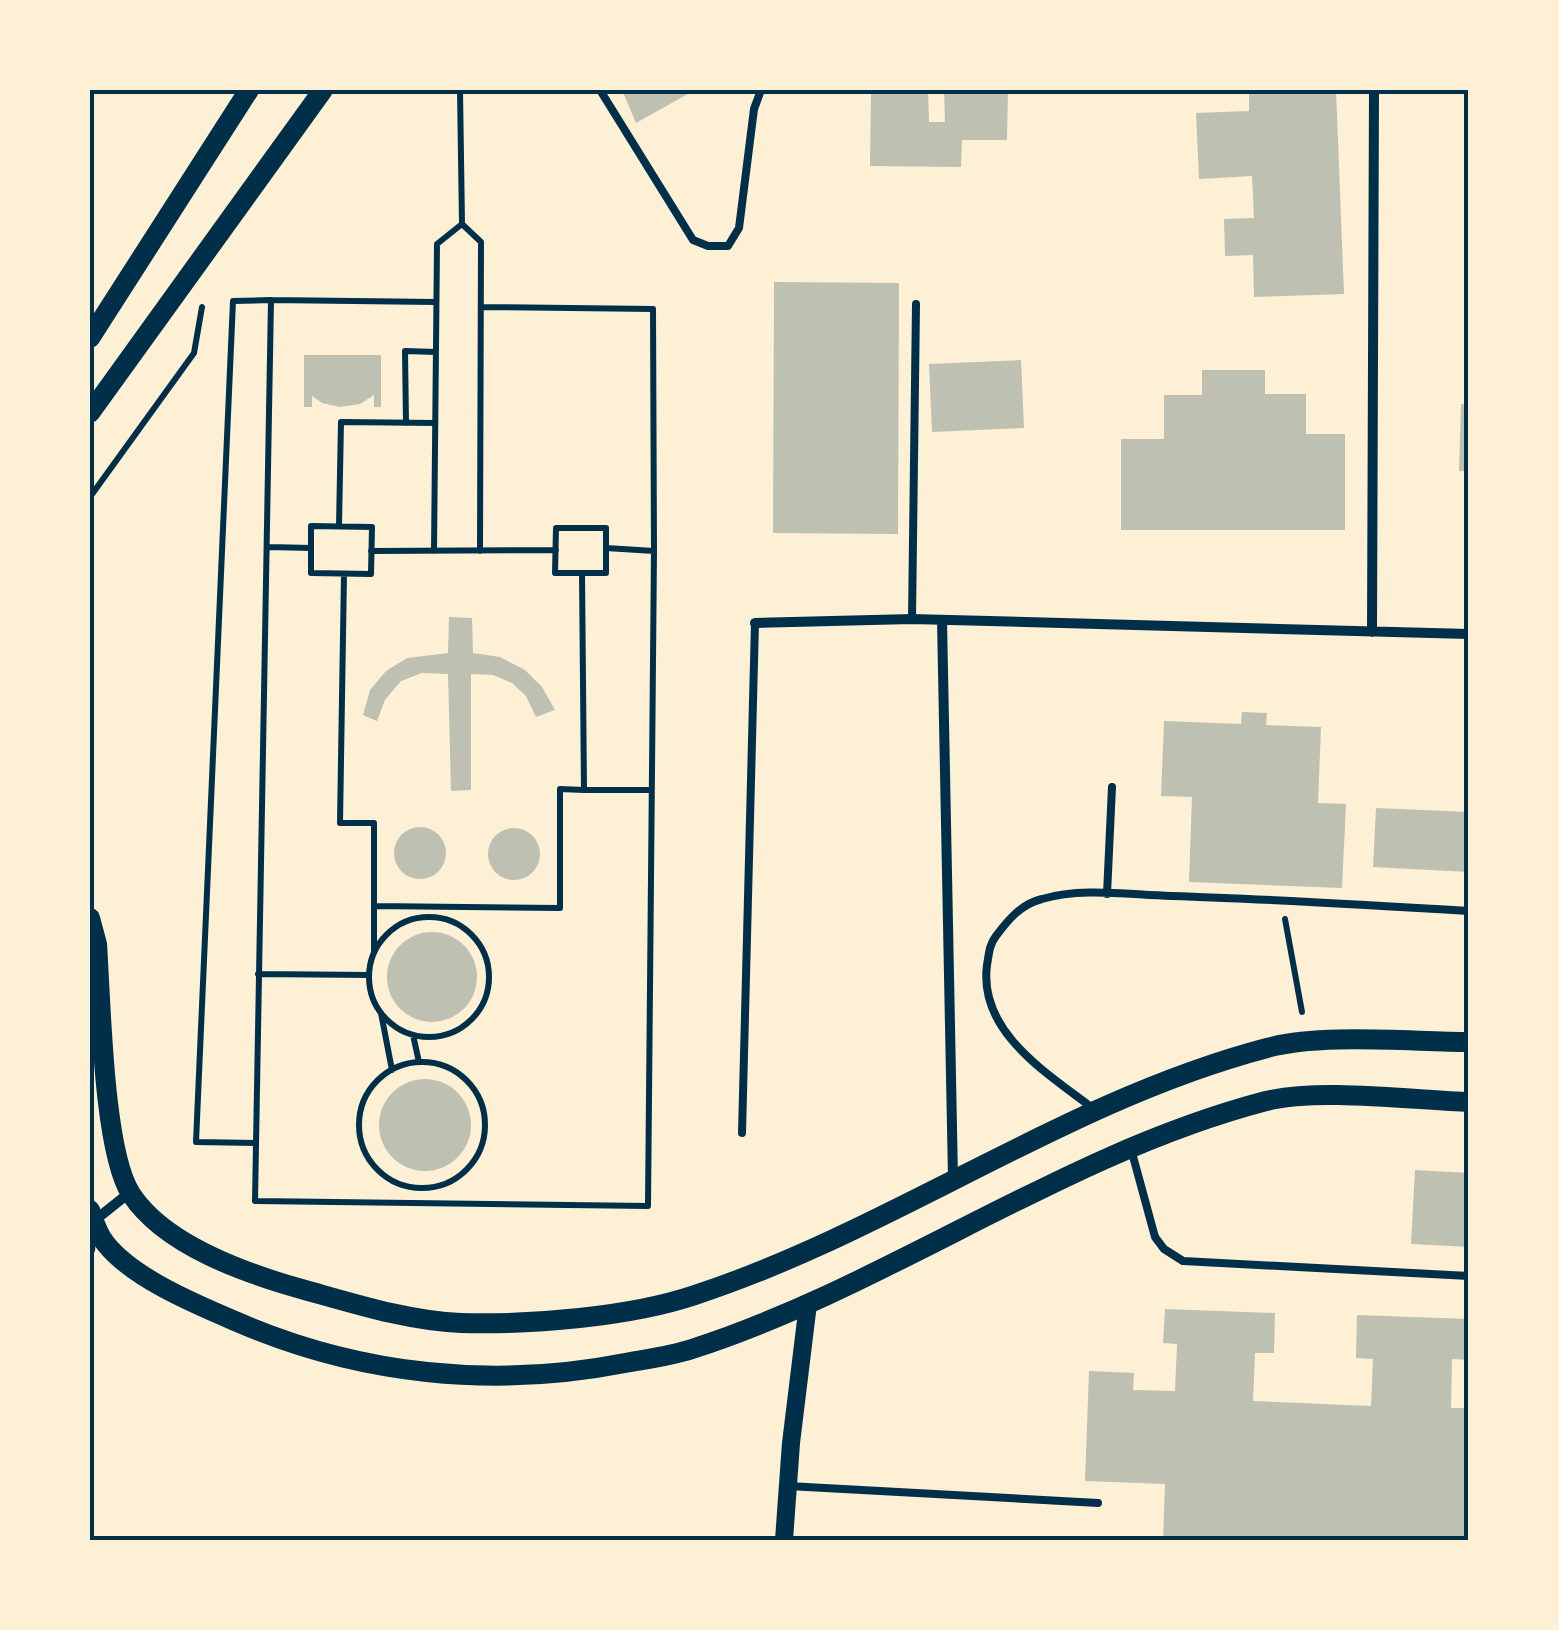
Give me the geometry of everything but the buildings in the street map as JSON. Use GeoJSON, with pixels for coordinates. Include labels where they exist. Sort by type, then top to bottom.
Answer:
{"type":"FeatureCollection","features":[{"type":"Feature","properties":{"kind":"main road"},"geometry":{"type":"LineString","coordinates":[[90,338],[249,90]]}},
{"type":"Feature","properties":{"kind":"main road"},"geometry":{"type":"LineString","coordinates":[[90,414],[324,90]]}},
{"type":"Feature","properties":{"kind":"main road"},"geometry":{"type":"LineString","coordinates":[[90,918],[97,944],[114,1140],[130,1193],[168,1234],[260,1277],[365,1307],[459,1323],[579,1319],[692,1296],[810,1250],[953,1178],[1158,1084],[1272,1046],[1303,1042],[1469,1042]]}},
{"type":"Feature","properties":{"kind":"main road"},"geometry":{"type":"LineString","coordinates":[[92,1215],[105,1244],[126,1262],[204,1307],[306,1347],[424,1373],[513,1378],[576,1373],[689,1350],[808,1304],[950,1232],[1131,1148],[1227,1113],[1300,1096],[1469,1102]]}},
{"type":"Feature","properties":{"kind":"street"},"geometry":{"type":"LineString","coordinates":[[1372,632],[1374,90]]}},
{"type":"Feature","properties":{"kind":"street"},"geometry":{"type":"LineString","coordinates":[[755,623],[912,619],[1469,634]]}},
{"type":"Feature","properties":{"kind":"street"},"geometry":{"type":"LineString","coordinates":[[942,620],[953,1178]]}},
{"type":"Feature","properties":{"kind":"street"},"geometry":{"type":"LineString","coordinates":[[90,1250],[92,1215],[130,1193]]}},
{"type":"Feature","properties":{"kind":"street"},"geometry":{"type":"LineString","coordinates":[[784,1540],[808,1304]]}},
{"type":"Feature","properties":{"kind":"lane"},"geometry":{"type":"LineString","coordinates":[[600,90],[693,240],[708,246],[728,246],[739,228],[754,108],[761,90]]}},
{"type":"Feature","properties":{"kind":"lane"},"geometry":{"type":"LineString","coordinates":[[912,619],[916,304]]}},
{"type":"Feature","properties":{"kind":"lane"},"geometry":{"type":"LineString","coordinates":[[742,1133],[755,623]]}},
{"type":"Feature","properties":{"kind":"lane"},"geometry":{"type":"LineString","coordinates":[[1107,894],[1112,788]]}},
{"type":"Feature","properties":{"kind":"lane"},"geometry":{"type":"LineString","coordinates":[[1097,1111],[1018,1050],[996,1017],[985,980],[990,943],[1010,916],[1040,899],[1107,894],[1469,911]]}},
{"type":"Feature","properties":{"kind":"lane"},"geometry":{"type":"LineString","coordinates":[[1131,1148],[1155,1237],[1184,1261],[1469,1276]]}},
{"type":"Feature","properties":{"kind":"lane"},"geometry":{"type":"LineString","coordinates":[[788,1486],[1098,1503]]}},
{"type":"Feature","properties":{"kind":"path"},"geometry":{"type":"LineString","coordinates":[[460,90],[462,224],[482,242],[480,550]]}},
{"type":"Feature","properties":{"kind":"path"},"geometry":{"type":"LineString","coordinates":[[434,550],[437,244],[462,224]]}},
{"type":"Feature","properties":{"kind":"path"},"geometry":{"type":"LineString","coordinates":[[90,497],[194,353],[204,295]]}},
{"type":"Feature","properties":{"kind":"path"},"geometry":{"type":"LineString","coordinates":[[256,1143],[196,1142],[233,300],[436,302]]}},
{"type":"Feature","properties":{"kind":"path"},"geometry":{"type":"LineString","coordinates":[[272,300],[255,1201],[648,1206],[653,309],[482,308]]}},
{"type":"Feature","properties":{"kind":"path"},"geometry":{"type":"LineString","coordinates":[[406,423],[405,351],[436,352]]}},
{"type":"Feature","properties":{"kind":"path"},"geometry":{"type":"LineString","coordinates":[[339,526],[342,422],[435,423]]}},
{"type":"Feature","properties":{"kind":"path"},"geometry":{"type":"LineString","coordinates":[[312,526],[339,526],[372,527],[371,574],[311,573],[312,526]]}},
{"type":"Feature","properties":{"kind":"path"},"geometry":{"type":"LineString","coordinates":[[556,528],[606,528],[606,548],[606,573],[556,573],[556,528]]}},
{"type":"Feature","properties":{"kind":"path"},"geometry":{"type":"LineString","coordinates":[[269,547],[312,548]]}},
{"type":"Feature","properties":{"kind":"path"},"geometry":{"type":"LineString","coordinates":[[606,548],[654,551]]}},
{"type":"Feature","properties":{"kind":"path"},"geometry":{"type":"LineString","coordinates":[[371,550],[556,550]]}},
{"type":"Feature","properties":{"kind":"path"},"geometry":{"type":"LineString","coordinates":[[582,573],[584,790]]}},
{"type":"Feature","properties":{"kind":"path"},"geometry":{"type":"LineString","coordinates":[[344,574],[340,822],[374,822],[374,952],[369,976],[392,1070]]}},
{"type":"Feature","properties":{"kind":"path"},"geometry":{"type":"LineString","coordinates":[[374,906],[560,908],[560,789],[650,790]]}},
{"type":"Feature","properties":{"kind":"path"},"geometry":{"type":"LineString","coordinates":[[1281,900],[1302,1012]]}},
{"type":"Feature","properties":{"kind":"path"},"geometry":{"type":"LineString","coordinates":[[456,908],[456,923]]}},
{"type":"Feature","properties":{"kind":"path"},"geometry":{"type":"LineString","coordinates":[[374,952],[386,935],[413,919],[434,918],[456,923],[471,934],[488,960],[490,984],[484,1001],[473,1018],[456,1031],[436,1037],[413,1035],[396,1027],[380,1012]]}},
{"type":"Feature","properties":{"kind":"path"},"geometry":{"type":"LineString","coordinates":[[258,974],[369,976]]}},
{"type":"Feature","properties":{"kind":"path"},"geometry":{"type":"LineString","coordinates":[[413,1035],[418,1062]]}},
{"type":"Feature","properties":{"kind":"path"},"geometry":{"type":"LineString","coordinates":[[418,1062],[452,1070],[469,1083],[480,1102],[485,1123],[482,1144],[472,1164],[456,1178],[435,1186],[414,1187],[380,1171],[366,1153],[360,1133],[361,1112],[374,1085],[392,1070],[418,1062]]}}]}
